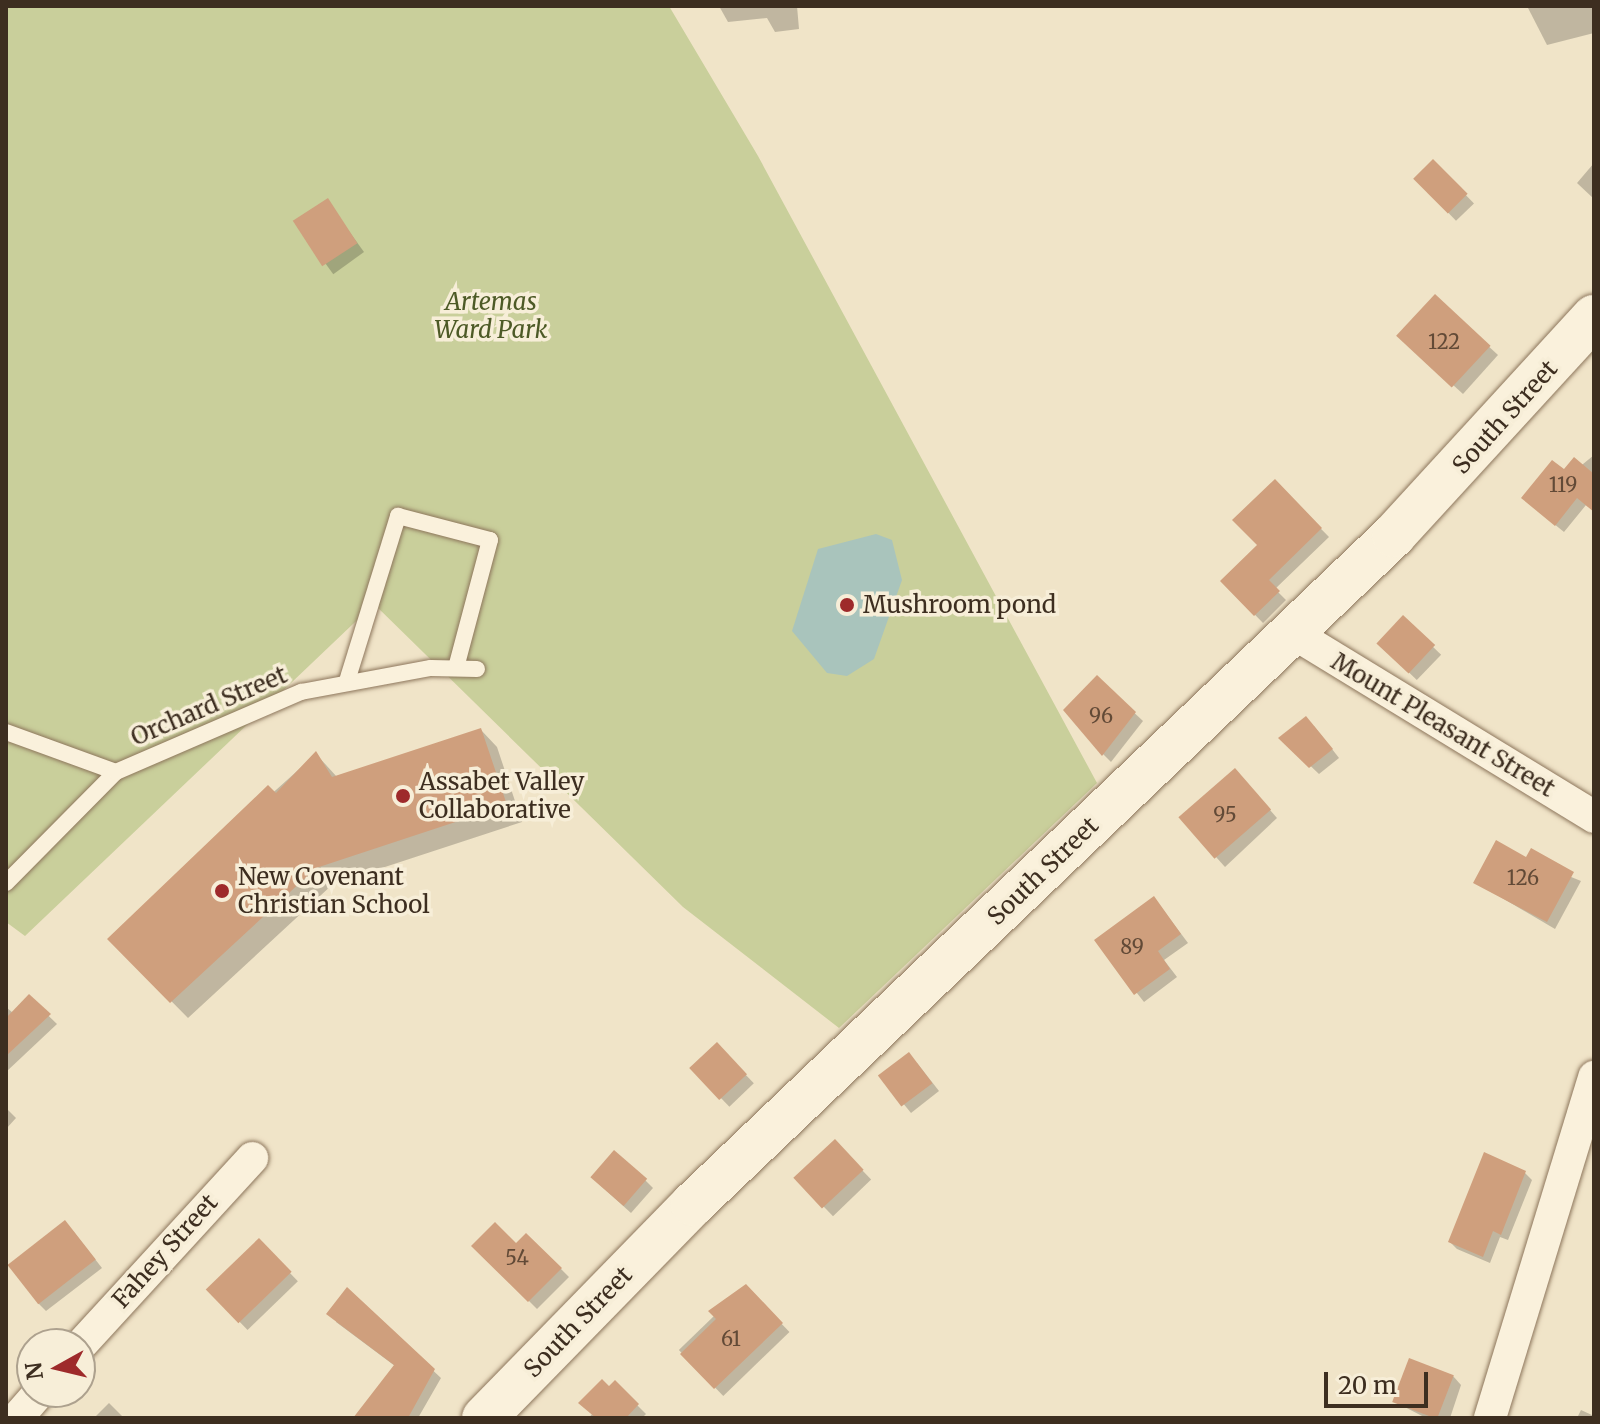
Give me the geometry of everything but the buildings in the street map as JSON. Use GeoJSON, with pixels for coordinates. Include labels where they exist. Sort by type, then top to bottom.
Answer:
{"type":"FeatureCollection","features":[{"type":"Feature","properties":{"kind":"main road","name":"South Street"},"geometry":{"type":"LineString","coordinates":[[484,1418],[693,1204],[1293,633],[1457,471],[1594,317]]}},
{"type":"Feature","properties":{"kind":"street","name":"Mount Pleasant Street"},"geometry":{"type":"LineString","coordinates":[[1293,633],[1594,817]]}},
{"type":"Feature","properties":{"kind":"street"},"geometry":{"type":"LineString","coordinates":[[1490,1418],[1594,1077]]}},
{"type":"Feature","properties":{"kind":"street","name":"Fahey Street"},"geometry":{"type":"LineString","coordinates":[[96,1329],[252,1158]]}},
{"type":"Feature","properties":{"kind":"lane"},"geometry":{"type":"LineString","coordinates":[[347,681],[398,516],[490,540],[456,668]]}},
{"type":"Feature","properties":{"kind":"lane","name":"Orchard Street"},"geometry":{"type":"LineString","coordinates":[[6,883],[116,772],[301,692],[347,681],[456,668],[477,669]]}},
{"type":"Feature","properties":{"kind":"lane"},"geometry":{"type":"LineString","coordinates":[[6,732],[116,772]]}},
{"type":"Feature","properties":{"kind":"green space","name":"Artemas Ward Park"},"geometry":{"type":"Polygon","coordinates":[[[6,6],[669,6],[758,156],[1097,783],[839,1028],[683,907],[374,604],[25,936],[6,922],[6,6]]]}},
{"type":"Feature","properties":{"kind":"water","name":"Mushroom pond"},"geometry":{"type":"Polygon","coordinates":[[[876,534],[892,540],[902,580],[874,659],[847,676],[827,673],[792,631],[818,549],[876,534]]]}},
{"type":"Feature","properties":{"kind":"place","name":"Mushroom pond"},"geometry":{"type":"Point","coordinates":[847,605]}},
{"type":"Feature","properties":{"kind":"place","name":"Assabet Valley Collaborative"},"geometry":{"type":"Point","coordinates":[403,796]}},
{"type":"Feature","properties":{"kind":"place","name":"New Covenant Christian School"},"geometry":{"type":"Point","coordinates":[222,891]}}]}
